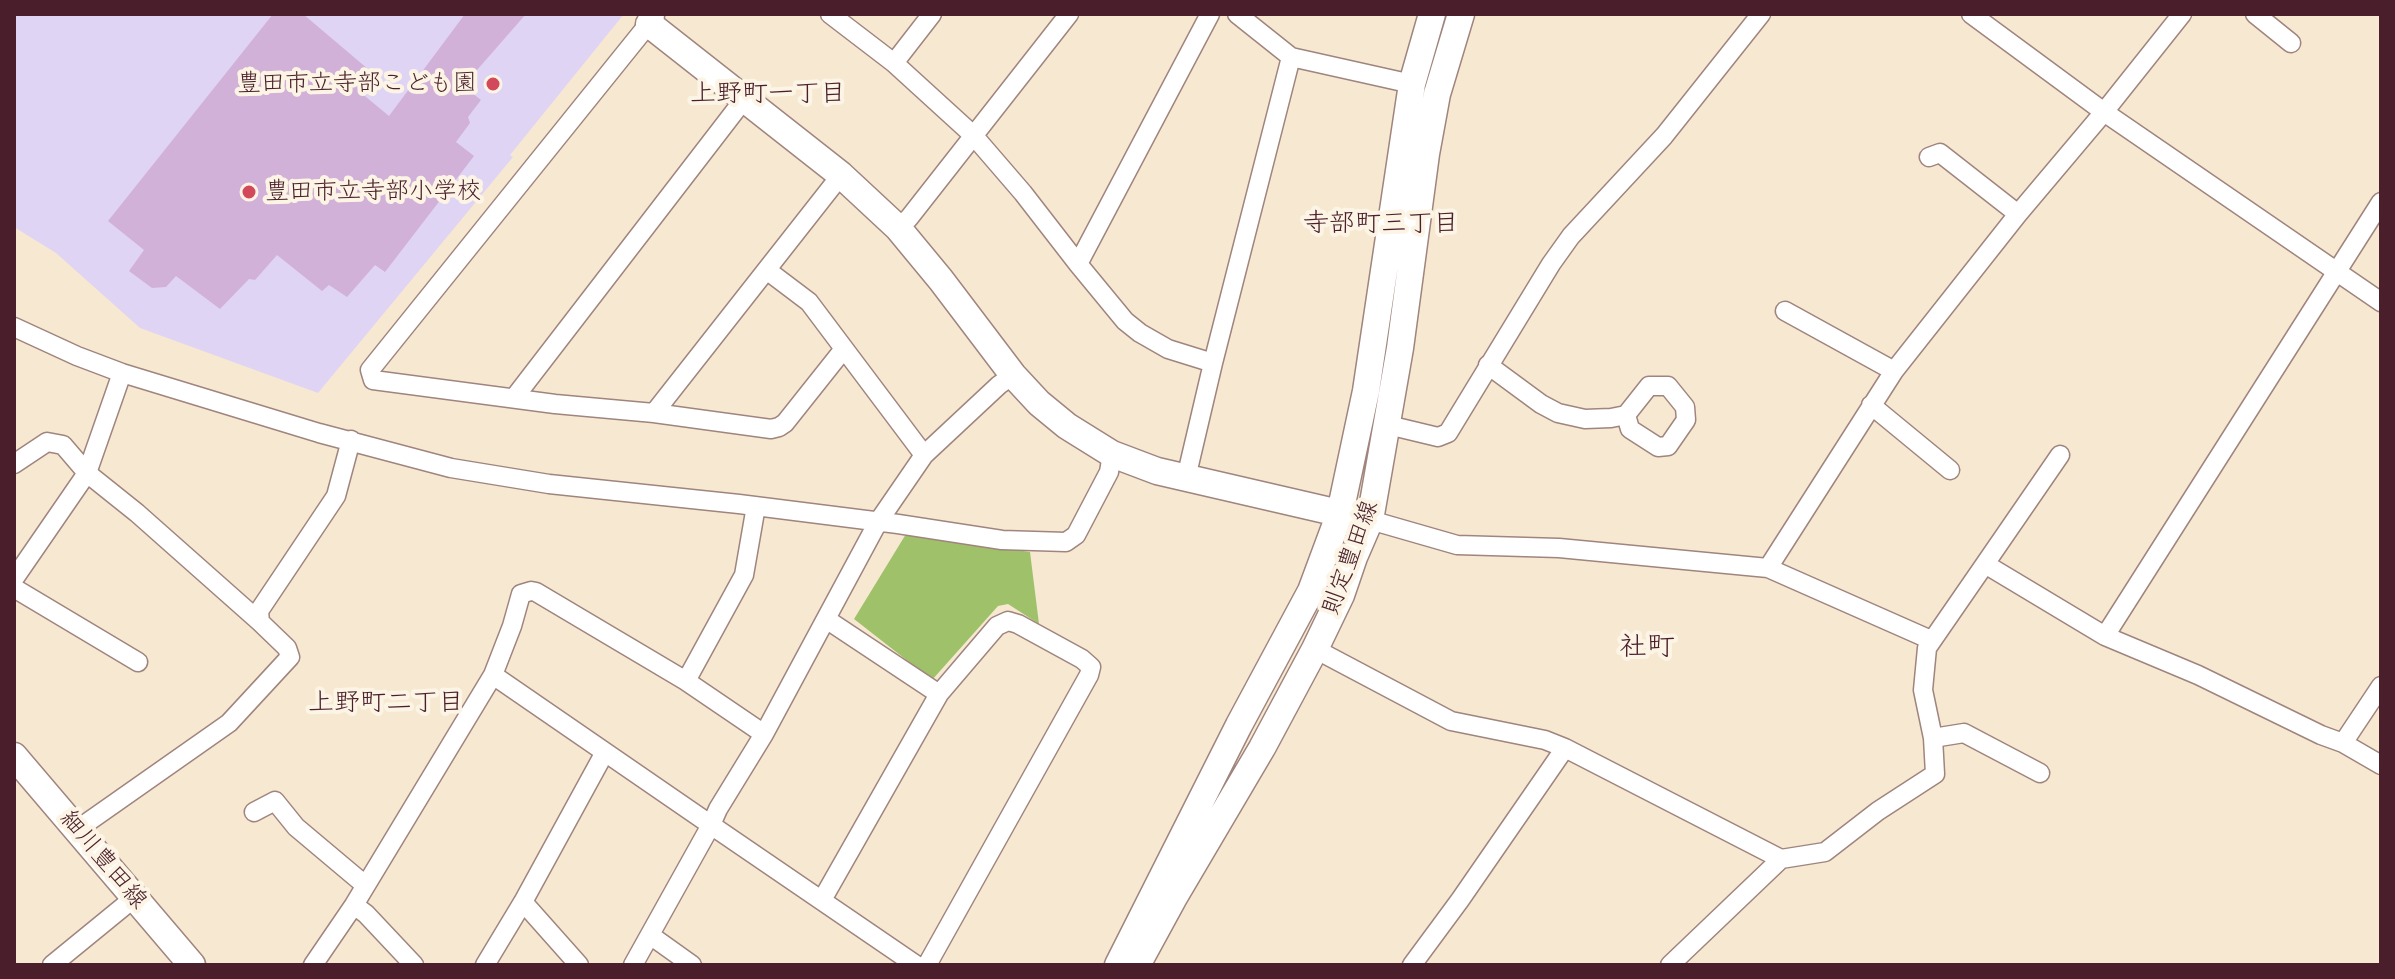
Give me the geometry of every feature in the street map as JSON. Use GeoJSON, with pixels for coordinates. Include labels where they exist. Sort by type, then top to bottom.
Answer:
{"type":"FeatureCollection","features":[{"type":"Feature","properties":{"kind":"main road","name":"則定豊田線"},"geometry":{"type":"LineString","coordinates":[[1118,965],[1225,751],[1311,591],[1340,513],[1366,391],[1412,84],[1432,14]]}},
{"type":"Feature","properties":{"kind":"main road","name":"則定豊田線"},"geometry":{"type":"LineString","coordinates":[[1137,965],[1262,748],[1315,649],[1341,595],[1370,520],[1400,348],[1426,154],[1437,94],[1461,14]]}},
{"type":"Feature","properties":{"kind":"main road"},"geometry":{"type":"LineString","coordinates":[[653,19],[841,175],[898,228],[1013,375],[1048,412],[1112,454],[1157,471],[1370,520]]}},
{"type":"Feature","properties":{"kind":"main road","name":"細川豊田線"},"geometry":{"type":"LineString","coordinates":[[14,756],[192,965]]}},
{"type":"Feature","properties":{"kind":"street"},"geometry":{"type":"LineString","coordinates":[[830,14],[894,63],[973,135],[1125,321],[1168,349],[1213,363]]}},
{"type":"Feature","properties":{"kind":"street"},"geometry":{"type":"LineString","coordinates":[[894,63],[932,14]]}},
{"type":"Feature","properties":{"kind":"street"},"geometry":{"type":"LineString","coordinates":[[898,228],[1069,14]]}},
{"type":"Feature","properties":{"kind":"street"},"geometry":{"type":"LineString","coordinates":[[1078,264],[1210,14]]}},
{"type":"Feature","properties":{"kind":"street"},"geometry":{"type":"LineString","coordinates":[[1237,14],[1291,57],[1412,84]]}},
{"type":"Feature","properties":{"kind":"street"},"geometry":{"type":"LineString","coordinates":[[1388,425],[1438,437],[1448,433],[1571,236],[1664,136],[1761,14]]}},
{"type":"Feature","properties":{"kind":"street"},"geometry":{"type":"LineString","coordinates":[[1971,14],[2104,112],[2381,302]]}},
{"type":"Feature","properties":{"kind":"street"},"geometry":{"type":"LineString","coordinates":[[1768,568],[1894,371],[2181,14]]}},
{"type":"Feature","properties":{"kind":"street"},"geometry":{"type":"LineString","coordinates":[[2255,14],[2291,43]]}},
{"type":"Feature","properties":{"kind":"street"},"geometry":{"type":"LineString","coordinates":[[653,19],[370,370],[373,380],[771,429],[779,427],[843,350]]}},
{"type":"Feature","properties":{"kind":"street"},"geometry":{"type":"LineString","coordinates":[[1186,478],[1291,57]]}},
{"type":"Feature","properties":{"kind":"street"},"geometry":{"type":"LineString","coordinates":[[514,398],[745,98]]}},
{"type":"Feature","properties":{"kind":"street"},"geometry":{"type":"LineString","coordinates":[[1929,157],[1940,153],[2018,214]]}},
{"type":"Feature","properties":{"kind":"street"},"geometry":{"type":"LineString","coordinates":[[654,413],[841,175]]}},
{"type":"Feature","properties":{"kind":"street"},"geometry":{"type":"LineString","coordinates":[[2105,636],[2381,202]]}},
{"type":"Feature","properties":{"kind":"street"},"geometry":{"type":"LineString","coordinates":[[768,271],[809,302],[924,455]]}},
{"type":"Feature","properties":{"kind":"street"},"geometry":{"type":"LineString","coordinates":[[1785,311],[1894,371]]}},
{"type":"Feature","properties":{"kind":"street"},"geometry":{"type":"LineString","coordinates":[[14,327],[122,373],[319,433],[451,468],[549,484],[756,506],[1002,540],[1066,542],[1076,535],[1109,472],[1112,454]]}},
{"type":"Feature","properties":{"kind":"street"},"geometry":{"type":"LineString","coordinates":[[1488,365],[1558,413],[1585,419],[1626,415]]}},
{"type":"Feature","properties":{"kind":"street"},"geometry":{"type":"LineString","coordinates":[[14,579],[87,473],[122,373]]}},
{"type":"Feature","properties":{"kind":"street"},"geometry":{"type":"LineString","coordinates":[[633,965],[718,809],[764,734],[878,522],[924,455],[1013,375]]}},
{"type":"Feature","properties":{"kind":"street"},"geometry":{"type":"LineString","coordinates":[[1871,405],[1950,470]]}},
{"type":"Feature","properties":{"kind":"street"},"geometry":{"type":"LineString","coordinates":[[260,622],[259,611],[336,496],[351,440]]}},
{"type":"Feature","properties":{"kind":"street"},"geometry":{"type":"LineString","coordinates":[[14,464],[47,442],[63,445],[87,473],[260,622],[287,648],[290,657],[229,723],[78,829]]}},
{"type":"Feature","properties":{"kind":"street"},"geometry":{"type":"LineString","coordinates":[[1670,965],[1781,859],[1825,852],[1878,811],[1935,774],[1933,738],[1923,690],[1927,648],[2060,455]]}},
{"type":"Feature","properties":{"kind":"street"},"geometry":{"type":"LineString","coordinates":[[686,681],[744,575],[756,506]]}},
{"type":"Feature","properties":{"kind":"street"},"geometry":{"type":"LineString","coordinates":[[1370,520],[1457,545],[1559,548],[1768,568],[1931,640]]}},
{"type":"Feature","properties":{"kind":"street"},"geometry":{"type":"LineString","coordinates":[[1985,564],[2105,636],[2198,675],[2343,743],[2381,765]]}},
{"type":"Feature","properties":{"kind":"street"},"geometry":{"type":"LineString","coordinates":[[14,588],[138,662]]}},
{"type":"Feature","properties":{"kind":"street"},"geometry":{"type":"LineString","coordinates":[[313,965],[354,905],[493,675],[521,594],[536,592],[686,681],[764,734]]}},
{"type":"Feature","properties":{"kind":"street"},"geometry":{"type":"LineString","coordinates":[[826,619],[939,694]]}},
{"type":"Feature","properties":{"kind":"street"},"geometry":{"type":"LineString","coordinates":[[822,900],[939,694],[997,626],[1008,621],[1018,624],[1082,659],[1091,667],[1089,675],[927,965]]}},
{"type":"Feature","properties":{"kind":"street"},"geometry":{"type":"LineString","coordinates":[[1315,649],[1451,721],[1545,740],[1565,748],[1781,859]]}},
{"type":"Feature","properties":{"kind":"street"},"geometry":{"type":"LineString","coordinates":[[493,675],[916,965]]}},
{"type":"Feature","properties":{"kind":"street"},"geometry":{"type":"LineString","coordinates":[[2343,743],[2381,686]]}},
{"type":"Feature","properties":{"kind":"street"},"geometry":{"type":"LineString","coordinates":[[1933,738],[1964,733],[2040,773]]}},
{"type":"Feature","properties":{"kind":"street"},"geometry":{"type":"LineString","coordinates":[[1412,965],[1565,748]]}},
{"type":"Feature","properties":{"kind":"street"},"geometry":{"type":"LineString","coordinates":[[485,965],[605,752]]}},
{"type":"Feature","properties":{"kind":"street"},"geometry":{"type":"LineString","coordinates":[[254,812],[275,801],[296,827],[365,885]]}},
{"type":"Feature","properties":{"kind":"street"},"geometry":{"type":"LineString","coordinates":[[52,965],[134,898]]}},
{"type":"Feature","properties":{"kind":"street"},"geometry":{"type":"LineString","coordinates":[[523,902],[579,965]]}},
{"type":"Feature","properties":{"kind":"street"},"geometry":{"type":"LineString","coordinates":[[354,905],[414,965]]}},
{"type":"Feature","properties":{"kind":"street"},"geometry":{"type":"LineString","coordinates":[[650,935],[692,965]]}},
{"type":"Feature","properties":{"kind":"shaded area","name":"豊田市立寺部小学校"},"geometry":{"type":"Polygon","coordinates":[[[14,14],[624,14],[510,155],[513,157],[318,393],[140,328],[56,253],[14,227],[14,14]]]}},
{"type":"Feature","properties":{"kind":"green space"},"geometry":{"type":"Polygon","coordinates":[[[906,534],[1030,552],[1039,624],[1008,604],[998,606],[932,680],[854,619],[906,534]]]}},
{"type":"Feature","properties":{"kind":"building"},"geometry":{"type":"Polygon","coordinates":[[[273,14],[303,14],[375,75],[360,92],[389,116],[465,14],[526,14],[463,86],[481,100],[468,117],[470,123],[456,142],[474,156],[385,272],[375,265],[347,297],[329,285],[322,291],[277,255],[255,280],[249,279],[220,309],[176,276],[166,287],[152,288],[129,271],[144,250],[108,221],[273,14]]]}},
{"type":"Feature","properties":{"kind":"place","name":"豊田市立寺部こども園"},"geometry":{"type":"Point","coordinates":[493,84]}},
{"type":"Feature","properties":{"kind":"place","name":"豊田市立寺部小学校"},"geometry":{"type":"Point","coordinates":[249,192]}},
{"type":"Feature","properties":{"kind":"district","name":"上野町一丁目"},"geometry":{"type":"Point","coordinates":[768,94]}},
{"type":"Feature","properties":{"kind":"district","name":"寺部町三丁目"},"geometry":{"type":"Point","coordinates":[1381,224]}},
{"type":"Feature","properties":{"kind":"district","name":"社町"},"geometry":{"type":"Point","coordinates":[1647,648]}},
{"type":"Feature","properties":{"kind":"district","name":"上野町二丁目"},"geometry":{"type":"Point","coordinates":[386,703]}}]}
